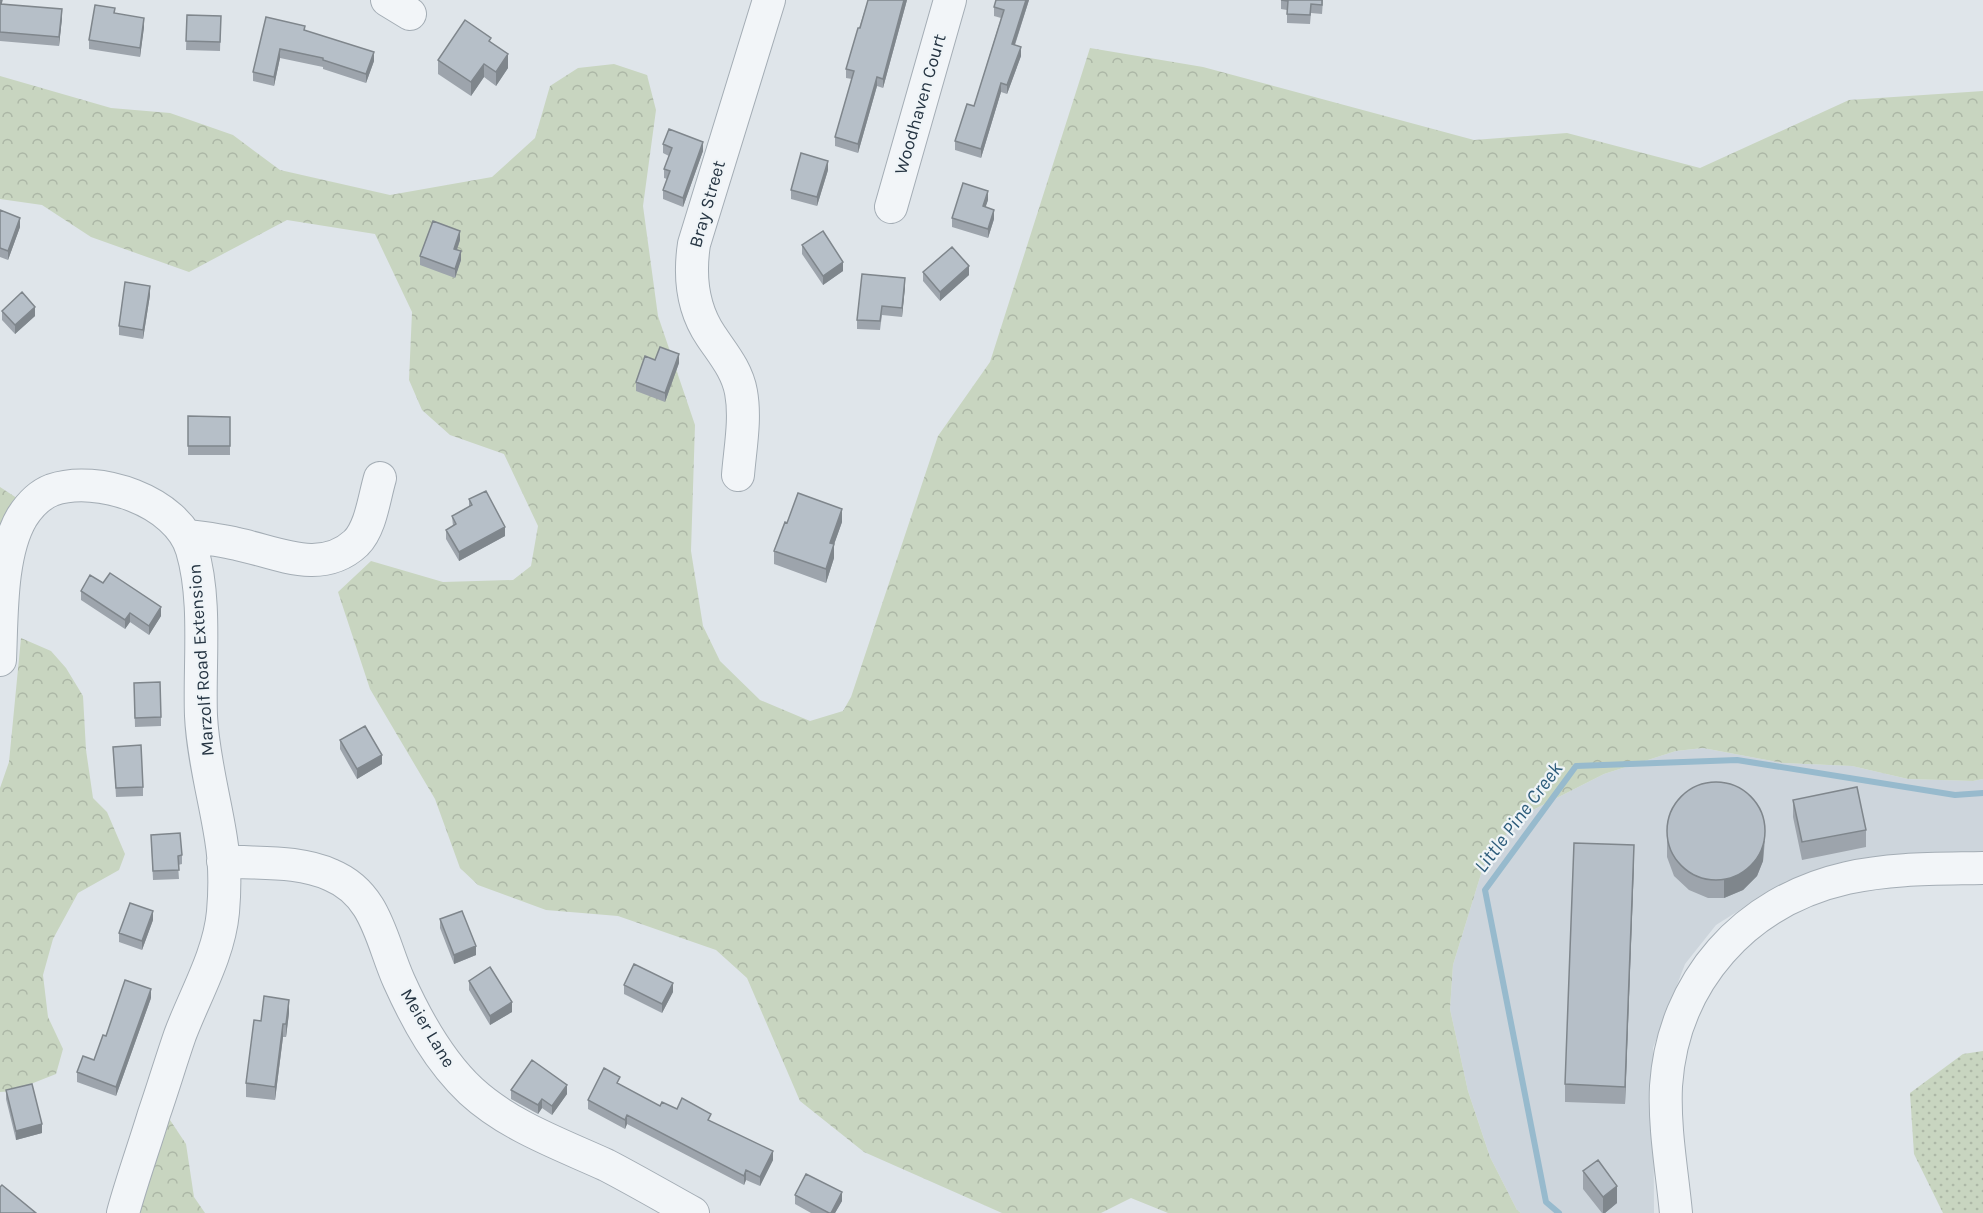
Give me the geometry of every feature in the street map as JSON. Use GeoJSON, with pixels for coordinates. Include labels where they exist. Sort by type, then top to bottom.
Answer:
{"type":"FeatureCollection","features":[{"type":"Feature","properties":{"kind":"street","name":"Bray Street"},"geometry":{"type":"LineString","coordinates":[[738,475],[742,416],[741,393],[736,375],[727,357],[711,336],[698,313],[692,285],[691,263],[694,244],[769,0]]}},
{"type":"Feature","properties":{"kind":"street","name":"Woodhaven Court"},"geometry":{"type":"LineString","coordinates":[[891,207],[950,0]]}},
{"type":"Feature","properties":{"kind":"street"},"geometry":{"type":"LineString","coordinates":[[187,537],[237,544],[309,561],[334,556],[356,543],[366,528],[380,478]]}},
{"type":"Feature","properties":{"kind":"street","name":"Marzolf Road Extension"},"geometry":{"type":"LineString","coordinates":[[0,660],[8,551],[15,529],[29,506],[39,497],[51,490],[70,486],[94,486],[126,492],[147,500],[164,511],[187,537],[197,570],[201,719],[223,861],[223,913],[220,932],[180,1037],[123,1213]]}},
{"type":"Feature","properties":{"kind":"street","name":"Meier Lane"},"geometry":{"type":"LineString","coordinates":[[223,861],[309,867],[328,873],[354,888],[374,915],[399,980],[422,1026],[436,1049],[471,1090],[504,1116],[609,1167],[693,1213]]}},
{"type":"Feature","properties":{"kind":"street"},"geometry":{"type":"LineString","coordinates":[[1677,1213],[1666,1106],[1668,1065],[1681,1014],[1702,973],[1717,954],[1737,934],[1763,914],[1792,896],[1822,884],[1881,872],[1983,868]]}},
{"type":"Feature","properties":{"kind":"shaded area"},"geometry":{"type":"Polygon","coordinates":[[[1703,748],[1783,763],[1852,766],[1908,779],[1973,781],[1983,779],[1983,854],[1880,857],[1786,881],[1716,925],[1685,964],[1653,1048],[1654,1213],[1521,1213],[1517,1210],[1490,1157],[1468,1091],[1450,1009],[1453,965],[1485,861],[1521,816],[1604,774],[1676,751],[1703,748]]]}},
{"type":"Feature","properties":{"kind":"green space"},"geometry":{"type":"Polygon","coordinates":[[[1090,48],[1203,67],[1474,140],[1567,133],[1700,168],[1849,100],[1983,91],[1983,779],[1973,781],[1908,779],[1852,766],[1783,763],[1703,748],[1676,751],[1604,774],[1521,816],[1485,861],[1453,965],[1450,1009],[1468,1091],[1490,1157],[1517,1210],[1521,1213],[1168,1213],[1131,1198],[1101,1213],[1002,1213],[864,1152],[800,1101],[747,978],[716,950],[618,916],[546,910],[478,885],[460,868],[435,799],[370,689],[338,592],[371,561],[443,582],[513,580],[531,566],[538,526],[504,454],[450,435],[422,410],[409,380],[412,312],[375,234],[287,220],[189,272],[91,237],[42,205],[0,199],[0,76],[111,108],[170,113],[233,135],[280,170],[390,195],[492,177],[535,138],[550,86],[578,68],[614,64],[647,75],[656,110],[643,206],[658,316],[695,425],[691,551],[703,626],[720,661],[760,700],[810,721],[843,711],[851,697],[938,436],[990,362],[1090,48]]]}},
{"type":"Feature","properties":{"kind":"green space"},"geometry":{"type":"Polygon","coordinates":[[[0,487],[29,506],[0,660],[0,487]]]}},
{"type":"Feature","properties":{"kind":"green space"},"geometry":{"type":"Polygon","coordinates":[[[21,638],[51,651],[66,668],[83,696],[86,750],[93,798],[107,812],[125,854],[119,870],[78,893],[53,939],[43,975],[48,1017],[63,1049],[56,1074],[13,1091],[0,1092],[0,788],[9,762],[21,638]]]}},
{"type":"Feature","properties":{"kind":"green space"},"geometry":{"type":"Polygon","coordinates":[[[1983,1051],[1983,1213],[1943,1213],[1914,1154],[1910,1093],[1963,1054],[1983,1051]]]}},
{"type":"Feature","properties":{"kind":"green space"},"geometry":{"type":"Polygon","coordinates":[[[168,1117],[186,1144],[194,1197],[205,1213],[139,1213],[146,1183],[168,1117]]]}},
{"type":"Feature","properties":{"kind":"building"},"geometry":{"type":"Polygon","coordinates":[[[0,0],[2,0],[1,4],[62,9],[59,37],[0,32],[0,0]]]}},
{"type":"Feature","properties":{"kind":"building"},"geometry":{"type":"Polygon","coordinates":[[[868,0],[904,0],[883,79],[877,77],[858,144],[835,137],[854,71],[846,69],[868,0]]]}},
{"type":"Feature","properties":{"kind":"building"},"geometry":{"type":"Polygon","coordinates":[[[996,0],[1026,0],[1012,44],[1021,47],[1007,85],[1001,83],[981,149],[955,141],[967,104],[974,106],[1004,10],[994,7],[996,0]]]}},
{"type":"Feature","properties":{"kind":"building"},"geometry":{"type":"Polygon","coordinates":[[[1281,0],[1322,0],[1322,5],[1311,4],[1310,15],[1287,14],[1288,1],[1281,0]]]}},
{"type":"Feature","properties":{"kind":"building"},"geometry":{"type":"Polygon","coordinates":[[[95,5],[115,8],[114,13],[144,18],[140,48],[89,40],[95,5]]]}},
{"type":"Feature","properties":{"kind":"building"},"geometry":{"type":"Polygon","coordinates":[[[187,15],[221,16],[220,42],[186,41],[187,15]]]}},
{"type":"Feature","properties":{"kind":"building"},"geometry":{"type":"Polygon","coordinates":[[[266,17],[305,26],[304,30],[374,52],[366,74],[323,60],[323,58],[280,49],[274,77],[253,72],[266,17]]]}},
{"type":"Feature","properties":{"kind":"building"},"geometry":{"type":"Polygon","coordinates":[[[465,20],[491,38],[489,41],[508,54],[496,72],[484,64],[471,82],[438,60],[465,20]]]}},
{"type":"Feature","properties":{"kind":"building"},"geometry":{"type":"Polygon","coordinates":[[[669,129],[703,142],[683,198],[663,190],[670,171],[664,169],[672,148],[663,144],[669,129]]]}},
{"type":"Feature","properties":{"kind":"building"},"geometry":{"type":"Polygon","coordinates":[[[801,153],[828,161],[817,197],[791,190],[801,153]]]}},
{"type":"Feature","properties":{"kind":"building"},"geometry":{"type":"Polygon","coordinates":[[[963,183],[988,191],[983,206],[994,210],[988,229],[952,218],[963,183]]]}},
{"type":"Feature","properties":{"kind":"building"},"geometry":{"type":"Polygon","coordinates":[[[0,210],[20,218],[8,251],[0,248],[0,210]]]}},
{"type":"Feature","properties":{"kind":"building"},"geometry":{"type":"Polygon","coordinates":[[[433,221],[460,231],[454,249],[461,251],[455,269],[420,256],[433,221]]]}},
{"type":"Feature","properties":{"kind":"building"},"geometry":{"type":"Polygon","coordinates":[[[823,231],[843,262],[823,276],[802,245],[823,231]]]}},
{"type":"Feature","properties":{"kind":"building"},"geometry":{"type":"Polygon","coordinates":[[[952,247],[969,266],[940,292],[923,272],[952,247]]]}},
{"type":"Feature","properties":{"kind":"building"},"geometry":{"type":"Polygon","coordinates":[[[862,274],[905,278],[902,308],[882,306],[880,321],[857,320],[862,274]]]}},
{"type":"Feature","properties":{"kind":"building"},"geometry":{"type":"Polygon","coordinates":[[[125,282],[150,286],[143,330],[119,326],[125,282]]]}},
{"type":"Feature","properties":{"kind":"building"},"geometry":{"type":"Polygon","coordinates":[[[22,292],[35,307],[15,325],[2,311],[22,292]]]}},
{"type":"Feature","properties":{"kind":"building"},"geometry":{"type":"Polygon","coordinates":[[[660,347],[679,354],[665,393],[636,382],[645,356],[655,360],[660,347]]]}},
{"type":"Feature","properties":{"kind":"building"},"geometry":{"type":"Polygon","coordinates":[[[188,416],[230,417],[230,446],[188,446],[188,416]]]}},
{"type":"Feature","properties":{"kind":"building"},"geometry":{"type":"Polygon","coordinates":[[[486,491],[505,527],[459,552],[446,530],[456,524],[452,516],[472,505],[469,499],[486,491]]]}},
{"type":"Feature","properties":{"kind":"building"},"geometry":{"type":"Polygon","coordinates":[[[798,493],[842,509],[830,543],[834,544],[826,569],[774,551],[798,493]]]}},
{"type":"Feature","properties":{"kind":"building"},"geometry":{"type":"Polygon","coordinates":[[[110,573],[161,607],[149,626],[130,613],[125,620],[81,591],[90,575],[103,583],[110,573]]]}},
{"type":"Feature","properties":{"kind":"building"},"geometry":{"type":"Polygon","coordinates":[[[160,682],[161,717],[135,718],[134,683],[160,682]]]}},
{"type":"Feature","properties":{"kind":"building"},"geometry":{"type":"Polygon","coordinates":[[[365,726],[382,755],[357,769],[340,740],[365,726]]]}},
{"type":"Feature","properties":{"kind":"building"},"geometry":{"type":"Polygon","coordinates":[[[141,745],[143,787],[116,788],[113,747],[141,745]]]}},
{"type":"Feature","properties":{"kind":"building"},"geometry":{"type":"Polygon","coordinates":[[[1716,782],[1735,786],[1751,796],[1761,812],[1765,831],[1761,850],[1751,866],[1735,876],[1716,880],[1697,876],[1681,866],[1671,850],[1667,831],[1671,812],[1681,796],[1697,786],[1716,782]]]}},
{"type":"Feature","properties":{"kind":"building"},"geometry":{"type":"Polygon","coordinates":[[[1857,787],[1866,830],[1802,842],[1793,800],[1857,787]]]}},
{"type":"Feature","properties":{"kind":"building"},"geometry":{"type":"Polygon","coordinates":[[[180,833],[182,855],[178,856],[179,870],[153,871],[151,835],[180,833]]]}},
{"type":"Feature","properties":{"kind":"building"},"geometry":{"type":"Polygon","coordinates":[[[1574,843],[1634,845],[1625,1087],[1565,1084],[1574,843]]]}},
{"type":"Feature","properties":{"kind":"building"},"geometry":{"type":"Polygon","coordinates":[[[130,903],[153,911],[142,941],[119,933],[130,903]]]}},
{"type":"Feature","properties":{"kind":"building"},"geometry":{"type":"Polygon","coordinates":[[[462,911],[476,946],[454,955],[440,919],[462,911]]]}},
{"type":"Feature","properties":{"kind":"building"},"geometry":{"type":"Polygon","coordinates":[[[634,964],[673,983],[662,1004],[624,985],[634,964]]]}},
{"type":"Feature","properties":{"kind":"building"},"geometry":{"type":"Polygon","coordinates":[[[490,967],[512,1002],[490,1016],[469,981],[490,967]]]}},
{"type":"Feature","properties":{"kind":"building"},"geometry":{"type":"Polygon","coordinates":[[[125,980],[151,989],[116,1087],[77,1072],[83,1056],[94,1060],[103,1035],[106,1036],[125,980]]]}},
{"type":"Feature","properties":{"kind":"building"},"geometry":{"type":"Polygon","coordinates":[[[264,996],[289,1000],[286,1024],[283,1024],[275,1087],[246,1083],[254,1020],[261,1021],[264,996]]]}},
{"type":"Feature","properties":{"kind":"building"},"geometry":{"type":"Polygon","coordinates":[[[532,1060],[567,1085],[552,1106],[542,1099],[538,1105],[511,1090],[532,1060]]]}},
{"type":"Feature","properties":{"kind":"building"},"geometry":{"type":"Polygon","coordinates":[[[604,1068],[620,1077],[617,1083],[660,1106],[662,1102],[677,1109],[682,1098],[711,1114],[708,1120],[773,1151],[760,1177],[746,1170],[744,1176],[627,1115],[625,1120],[588,1100],[604,1068]]]}},
{"type":"Feature","properties":{"kind":"building"},"geometry":{"type":"Polygon","coordinates":[[[32,1084],[42,1124],[16,1131],[6,1090],[32,1084]]]}},
{"type":"Feature","properties":{"kind":"building"},"geometry":{"type":"Polygon","coordinates":[[[1598,1160],[1617,1186],[1603,1197],[1583,1171],[1598,1160]]]}},
{"type":"Feature","properties":{"kind":"building"},"geometry":{"type":"Polygon","coordinates":[[[806,1174],[842,1192],[831,1213],[795,1195],[806,1174]]]}},
{"type":"Feature","properties":{"kind":"building"},"geometry":{"type":"Polygon","coordinates":[[[2,1185],[36,1213],[0,1213],[0,1187],[2,1185]]]}},
{"type":"Feature","properties":{"kind":"waterway","name":"Little Pine Creek"},"geometry":{"type":"LineString","coordinates":[[1559,1213],[1546,1202],[1485,890],[1576,766],[1737,760],[1955,795],[1983,793]]}}]}
